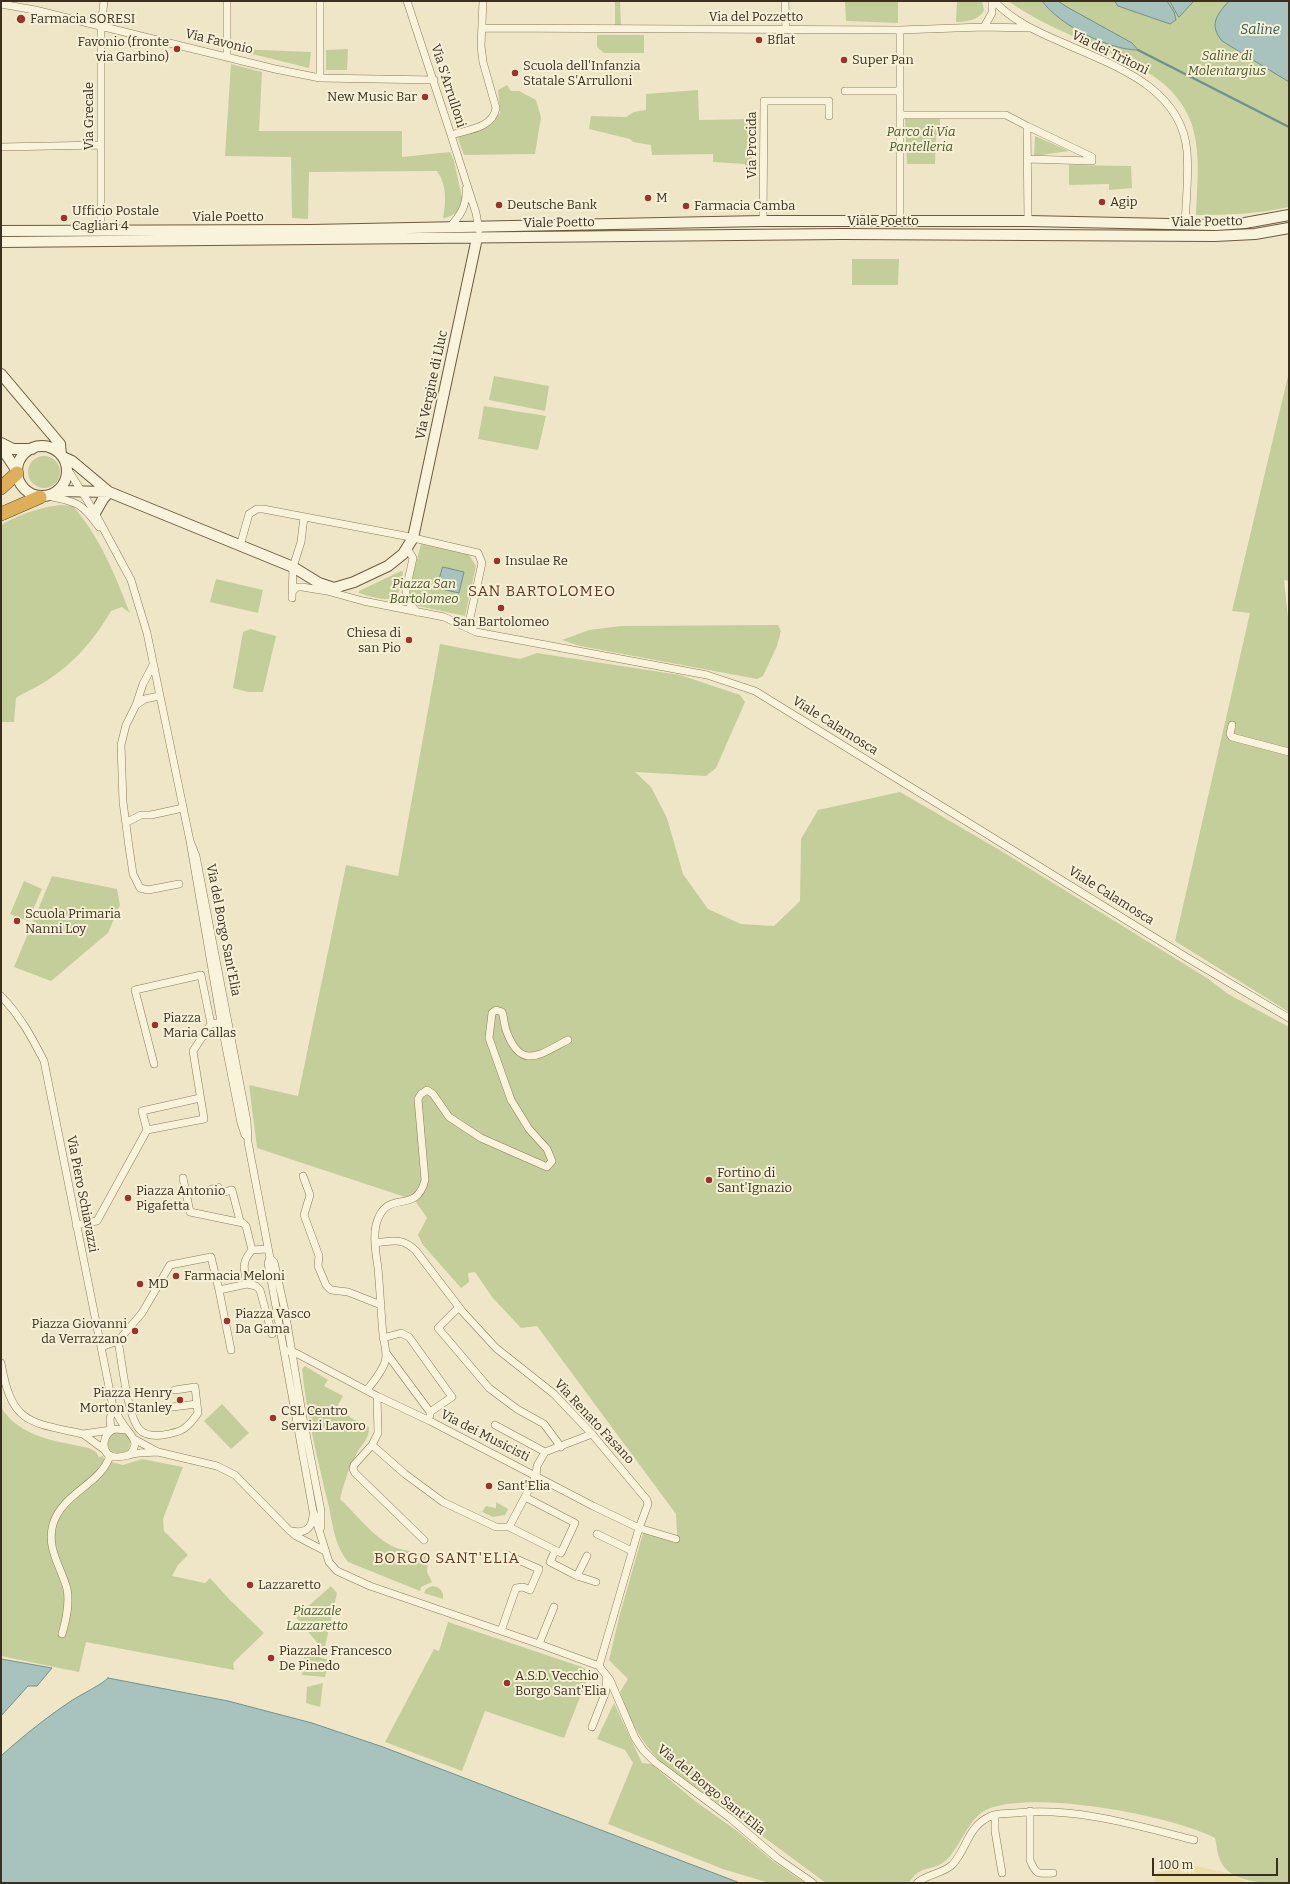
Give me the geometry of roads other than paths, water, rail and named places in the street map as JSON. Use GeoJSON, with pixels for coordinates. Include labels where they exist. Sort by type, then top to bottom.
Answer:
{"type":"FeatureCollection","features":[{"type":"Feature","properties":{"kind":"highway"},"geometry":{"type":"LineString","coordinates":[[1,488],[17,472]]}},
{"type":"Feature","properties":{"kind":"highway"},"geometry":{"type":"LineString","coordinates":[[1,514],[44,496]]}},
{"type":"Feature","properties":{"kind":"main road","name":"Viale Poetto"},"geometry":{"type":"LineString","coordinates":[[1,231],[449,228],[763,221],[1028,221],[1186,225],[1245,223],[1289,216]]}},
{"type":"Feature","properties":{"kind":"main road","name":"Viale Poetto"},"geometry":{"type":"LineString","coordinates":[[1,242],[835,234],[1215,236],[1255,234],[1289,228]]}},
{"type":"Feature","properties":{"kind":"main road","name":"Via Vergine di Lluc"},"geometry":{"type":"LineString","coordinates":[[413,538],[477,238]]}},
{"type":"Feature","properties":{"kind":"main road"},"geometry":{"type":"LineString","coordinates":[[1,374],[60,444],[62,456],[67,468],[66,479],[58,491]]}},
{"type":"Feature","properties":{"kind":"main road"},"geometry":{"type":"LineString","coordinates":[[1,443],[13,450],[48,446],[72,461],[109,492],[293,567],[319,583],[334,588],[354,582],[388,566],[403,554],[413,538]]}},
{"type":"Feature","properties":{"kind":"main road"},"geometry":{"type":"LineString","coordinates":[[1,446],[17,472],[21,484],[29,493],[44,496],[58,491],[109,492]]}},
{"type":"Feature","properties":{"kind":"main road"},"geometry":{"type":"LineString","coordinates":[[17,472],[21,459],[32,449]]}},
{"type":"Feature","properties":{"kind":"main road"},"geometry":{"type":"LineString","coordinates":[[95,513],[109,492]]}},
{"type":"Feature","properties":{"kind":"street","name":"Via Grecale"},"geometry":{"type":"LineString","coordinates":[[101,231],[101,27],[104,1]]}},
{"type":"Feature","properties":{"kind":"street"},"geometry":{"type":"LineString","coordinates":[[227,1],[227,56]]}},
{"type":"Feature","properties":{"kind":"street"},"geometry":{"type":"LineString","coordinates":[[320,1],[320,78]]}},
{"type":"Feature","properties":{"kind":"street","name":"Via S'Arrulloni"},"geometry":{"type":"LineString","coordinates":[[407,1],[434,80],[479,227]]}},
{"type":"Feature","properties":{"kind":"street"},"geometry":{"type":"LineString","coordinates":[[451,135],[485,124],[492,120],[495,114],[496,108],[483,62],[481,46],[483,1]]}},
{"type":"Feature","properties":{"kind":"street"},"geometry":{"type":"LineString","coordinates":[[785,1],[786,29]]}},
{"type":"Feature","properties":{"kind":"street","name":"Via dei Tritoni"},"geometry":{"type":"LineString","coordinates":[[984,27],[992,14],[993,1]]}},
{"type":"Feature","properties":{"kind":"street","name":"Via dei Tritoni"},"geometry":{"type":"LineString","coordinates":[[993,1],[1011,17],[1029,28],[1129,73],[1156,90],[1172,108],[1179,121],[1187,151],[1186,225]]}},
{"type":"Feature","properties":{"kind":"street","name":"Via Favonio"},"geometry":{"type":"LineString","coordinates":[[1,4],[35,10],[275,69],[320,78],[434,80]]}},
{"type":"Feature","properties":{"kind":"street","name":"Via del Pozzetto"},"geometry":{"type":"LineString","coordinates":[[483,28],[900,30],[984,27],[1029,28]]}},
{"type":"Feature","properties":{"kind":"street"},"geometry":{"type":"LineString","coordinates":[[900,30],[900,222]]}},
{"type":"Feature","properties":{"kind":"street"},"geometry":{"type":"LineString","coordinates":[[845,91],[900,91]]}},
{"type":"Feature","properties":{"kind":"street","name":"Via Procida"},"geometry":{"type":"LineString","coordinates":[[763,221],[764,101],[829,101],[829,116]]}},
{"type":"Feature","properties":{"kind":"street"},"geometry":{"type":"LineString","coordinates":[[901,115],[1006,116],[1092,157],[1092,161],[1028,159]]}},
{"type":"Feature","properties":{"kind":"street"},"geometry":{"type":"LineString","coordinates":[[1027,126],[1028,221]]}},
{"type":"Feature","properties":{"kind":"street"},"geometry":{"type":"LineString","coordinates":[[1,147],[101,145]]}},
{"type":"Feature","properties":{"kind":"street","name":"Via S'Arrulloni"},"geometry":{"type":"LineString","coordinates":[[449,228],[461,214],[466,204],[465,179]]}},
{"type":"Feature","properties":{"kind":"street"},"geometry":{"type":"LineString","coordinates":[[477,238],[479,227]]}},
{"type":"Feature","properties":{"kind":"street","name":"Via del Borgo Sant'Elia"},"geometry":{"type":"LineString","coordinates":[[67,468],[83,492],[117,552],[139,602],[190,841],[212,973],[224,1022]]}},
{"type":"Feature","properties":{"kind":"street","name":"Via del Borgo Sant'Elia"},"geometry":{"type":"LineString","coordinates":[[44,496],[72,501],[83,506],[117,552]]}},
{"type":"Feature","properties":{"kind":"street"},"geometry":{"type":"LineString","coordinates":[[240,546],[247,519],[253,511],[263,509],[304,516],[472,551],[480,555],[482,563],[468,627]]}},
{"type":"Feature","properties":{"kind":"street"},"geometry":{"type":"LineString","coordinates":[[304,516],[301,542],[293,567],[293,595],[297,587],[302,586],[327,592]]}},
{"type":"Feature","properties":{"kind":"street"},"geometry":{"type":"LineString","coordinates":[[407,548],[412,558],[406,590],[406,599],[418,612]]}},
{"type":"Feature","properties":{"kind":"street"},"geometry":{"type":"LineString","coordinates":[[319,583],[327,592]]}},
{"type":"Feature","properties":{"kind":"street","name":"Viale Calamosca"},"geometry":{"type":"LineString","coordinates":[[327,592],[444,617],[476,632],[707,675],[755,691],[1186,957],[1289,1018]]}},
{"type":"Feature","properties":{"kind":"street"},"geometry":{"type":"LineString","coordinates":[[153,664],[126,725],[121,745],[123,802],[127,822],[133,874],[140,888],[148,890],[179,884]]}},
{"type":"Feature","properties":{"kind":"street"},"geometry":{"type":"LineString","coordinates":[[136,705],[145,699],[160,696]]}},
{"type":"Feature","properties":{"kind":"street"},"geometry":{"type":"LineString","coordinates":[[1232,725],[1230,734],[1232,737],[1289,752]]}},
{"type":"Feature","properties":{"kind":"street"},"geometry":{"type":"LineString","coordinates":[[127,822],[141,815],[151,815],[183,808]]}},
{"type":"Feature","properties":{"kind":"street","name":"Via del Borgo Sant'Elia"},"geometry":{"type":"LineString","coordinates":[[190,841],[196,856],[241,1123],[248,1142],[270,1258],[268,1263],[302,1413],[321,1511],[321,1534]]}},
{"type":"Feature","properties":{"kind":"street"},"geometry":{"type":"LineString","coordinates":[[154,1064],[136,990],[212,973]]}},
{"type":"Feature","properties":{"kind":"street"},"geometry":{"type":"LineString","coordinates":[[147,1130],[204,1119],[193,1051],[211,1024],[201,975]]}},
{"type":"Feature","properties":{"kind":"street","name":"Via Piero Schiavazzi"},"geometry":{"type":"LineString","coordinates":[[1,996],[17,1013],[44,1061],[113,1407],[134,1439],[158,1452],[217,1466],[235,1475],[296,1536],[325,1551]]}},
{"type":"Feature","properties":{"kind":"street"},"geometry":{"type":"LineString","coordinates":[[430,1422],[430,1412],[387,1354],[383,1338],[376,1243],[376,1227],[379,1216],[385,1208],[392,1202],[411,1200],[421,1193],[423,1188],[425,1180],[418,1099],[427,1090],[433,1094],[449,1117],[481,1138],[547,1167],[552,1161],[547,1149],[529,1130],[511,1100],[489,1038],[492,1013],[495,1010],[498,1010],[503,1013],[506,1029],[519,1052],[526,1056],[535,1057],[568,1040]]}},
{"type":"Feature","properties":{"kind":"street"},"geometry":{"type":"LineString","coordinates":[[211,1024],[224,1022]]}},
{"type":"Feature","properties":{"kind":"street"},"geometry":{"type":"LineString","coordinates":[[76,1225],[97,1221],[147,1130],[142,1111],[200,1098]]}},
{"type":"Feature","properties":{"kind":"street"},"geometry":{"type":"LineString","coordinates":[[303,1176],[310,1195],[304,1215],[320,1256],[318,1266],[326,1285],[331,1290],[348,1292],[381,1305]]}},
{"type":"Feature","properties":{"kind":"street"},"geometry":{"type":"LineString","coordinates":[[183,1178],[190,1212],[240,1221],[246,1226],[252,1250]]}},
{"type":"Feature","properties":{"kind":"street"},"geometry":{"type":"LineString","coordinates":[[209,1190],[218,1187],[220,1193],[232,1190],[240,1221]]}},
{"type":"Feature","properties":{"kind":"street","name":"Via Renato Fasano"},"geometry":{"type":"LineString","coordinates":[[376,1243],[398,1240],[408,1243],[416,1251],[459,1307],[496,1348],[550,1391],[592,1434],[647,1500],[648,1504],[632,1551],[599,1666]]}},
{"type":"Feature","properties":{"kind":"street"},"geometry":{"type":"LineString","coordinates":[[247,1284],[244,1264],[245,1258],[252,1250],[267,1248]]}},
{"type":"Feature","properties":{"kind":"street"},"geometry":{"type":"LineString","coordinates":[[101,1347],[119,1344],[142,1313],[170,1265],[211,1257],[231,1350]]}},
{"type":"Feature","properties":{"kind":"street"},"geometry":{"type":"LineString","coordinates":[[219,1290],[247,1284],[256,1286],[260,1290],[272,1334]]}},
{"type":"Feature","properties":{"kind":"street"},"geometry":{"type":"LineString","coordinates":[[459,1307],[438,1328],[489,1388],[517,1409],[544,1424],[561,1447]]}},
{"type":"Feature","properties":{"kind":"street"},"geometry":{"type":"LineString","coordinates":[[383,1338],[401,1333],[409,1337],[452,1396],[430,1412]]}},
{"type":"Feature","properties":{"kind":"street"},"geometry":{"type":"LineString","coordinates":[[119,1344],[126,1389],[135,1423],[140,1430],[153,1436],[178,1433],[190,1424],[198,1413],[195,1387],[175,1390]]}},
{"type":"Feature","properties":{"kind":"street","name":"Via del Borgo Sant'Elia"},"geometry":{"type":"LineString","coordinates":[[288,1351],[313,1511],[313,1521],[306,1531],[298,1532],[289,1530]]}},
{"type":"Feature","properties":{"kind":"street","name":"Via dei Musicisti"},"geometry":{"type":"LineString","coordinates":[[288,1351],[593,1506],[639,1528],[676,1539]]}},
{"type":"Feature","properties":{"kind":"street"},"geometry":{"type":"LineString","coordinates":[[367,1390],[385,1363],[387,1354]]}},
{"type":"Feature","properties":{"kind":"street"},"geometry":{"type":"LineString","coordinates":[[1,1363],[5,1387],[15,1408],[25,1417],[36,1423],[83,1434],[119,1428],[127,1430]]}},
{"type":"Feature","properties":{"kind":"street"},"geometry":{"type":"LineString","coordinates":[[377,1396],[378,1433],[372,1445],[354,1465],[353,1470],[424,1540]]}},
{"type":"Feature","properties":{"kind":"street"},"geometry":{"type":"LineString","coordinates":[[164,1408],[197,1404]]}},
{"type":"Feature","properties":{"kind":"street","name":"Via Piero Schiavazzi"},"geometry":{"type":"LineString","coordinates":[[113,1407],[110,1419],[111,1430],[105,1438],[104,1443],[109,1454],[120,1458],[129,1455],[158,1452]]}},
{"type":"Feature","properties":{"kind":"street"},"geometry":{"type":"LineString","coordinates":[[495,1425],[545,1452]]}},
{"type":"Feature","properties":{"kind":"street"},"geometry":{"type":"LineString","coordinates":[[62,1634],[67,1613],[68,1595],[67,1588],[53,1552],[51,1541],[54,1523],[60,1511],[72,1496],[105,1468],[109,1454],[83,1434]]}},
{"type":"Feature","properties":{"kind":"street"},"geometry":{"type":"LineString","coordinates":[[509,1527],[536,1476],[537,1466],[545,1452],[592,1434]]}},
{"type":"Feature","properties":{"kind":"street"},"geometry":{"type":"LineString","coordinates":[[129,1455],[134,1448],[134,1439]]}},
{"type":"Feature","properties":{"kind":"street"},"geometry":{"type":"LineString","coordinates":[[372,1445],[405,1474],[443,1502],[496,1527],[509,1527],[561,1553],[575,1523],[525,1497]]}},
{"type":"Feature","properties":{"kind":"street","name":"Via del Borgo Sant'Elia"},"geometry":{"type":"LineString","coordinates":[[313,1511],[329,1562],[337,1571],[346,1576],[370,1586],[599,1666],[610,1680],[635,1738],[643,1750],[655,1762],[730,1818],[777,1858],[812,1883]]}},
{"type":"Feature","properties":{"kind":"street"},"geometry":{"type":"LineString","coordinates":[[597,1534],[632,1551]]}},
{"type":"Feature","properties":{"kind":"street"},"geometry":{"type":"LineString","coordinates":[[555,1551],[550,1562],[577,1576],[596,1582]]}},
{"type":"Feature","properties":{"kind":"street"},"geometry":{"type":"LineString","coordinates":[[501,1631],[516,1588],[523,1587],[530,1590],[539,1569],[507,1555]]}},
{"type":"Feature","properties":{"kind":"street"},"geometry":{"type":"LineString","coordinates":[[577,1576],[587,1556]]}},
{"type":"Feature","properties":{"kind":"street"},"geometry":{"type":"LineString","coordinates":[[539,1644],[554,1607]]}},
{"type":"Feature","properties":{"kind":"street"},"geometry":{"type":"LineString","coordinates":[[592,1727],[606,1691],[606,1675]]}},
{"type":"Feature","properties":{"kind":"street"},"geometry":{"type":"LineString","coordinates":[[1030,1812],[1030,1860],[1036,1872],[1040,1874],[1053,1873]]}},
{"type":"Feature","properties":{"kind":"street"},"geometry":{"type":"LineString","coordinates":[[917,1883],[952,1864],[968,1836],[979,1823],[995,1815],[1030,1812],[1077,1813],[1194,1840]]}},
{"type":"Feature","properties":{"kind":"street"},"geometry":{"type":"LineString","coordinates":[[995,1815],[995,1832],[1002,1873]]}},
{"type":"Feature","properties":{"kind":"water"},"geometry":{"type":"Polygon","coordinates":[[[1042,1],[1058,1],[1132,43],[1138,50],[1113,46],[1099,41],[1060,19],[1042,1]]]}},
{"type":"Feature","properties":{"kind":"water"},"geometry":{"type":"Polygon","coordinates":[[[1115,1],[1167,1],[1174,12],[1176,20],[1170,24],[1118,6],[1115,1]]]}},
{"type":"Feature","properties":{"kind":"water"},"geometry":{"type":"Polygon","coordinates":[[[1170,1],[1194,1],[1179,17],[1170,1]]]}},
{"type":"Feature","properties":{"kind":"water","name":"Saline"},"geometry":{"type":"Polygon","coordinates":[[[1229,1],[1289,1],[1289,82],[1222,41],[1218,35],[1215,25],[1218,16],[1229,1]]]}},
{"type":"Feature","properties":{"kind":"water"},"geometry":{"type":"Polygon","coordinates":[[[443,567],[464,572],[459,593],[437,588],[443,567]]]}},
{"type":"Feature","properties":{"kind":"water"},"geometry":{"type":"Polygon","coordinates":[[[1,1659],[52,1668],[37,1686],[28,1686],[1,1716],[1,1659]]]}},
{"type":"Feature","properties":{"kind":"water"},"geometry":{"type":"Polygon","coordinates":[[[108,1678],[228,1701],[312,1723],[383,1747],[740,1883],[1,1883],[1,1756],[26,1734],[53,1714],[108,1678]]]}},
{"type":"Feature","properties":{"kind":"waterway"},"geometry":{"type":"LineString","coordinates":[[1138,50],[1289,127]]}},
{"type":"Feature","properties":{"kind":"place","name":"Farmacia SORESI"},"geometry":{"type":"Point","coordinates":[21,19]}},
{"type":"Feature","properties":{"kind":"place","name":"Bflat"},"geometry":{"type":"Point","coordinates":[759,40]}},
{"type":"Feature","properties":{"kind":"place","name":"Favonio (fronte via Garbino)"},"geometry":{"type":"Point","coordinates":[177,49]}},
{"type":"Feature","properties":{"kind":"place","name":"Super Pan"},"geometry":{"type":"Point","coordinates":[844,60]}},
{"type":"Feature","properties":{"kind":"place","name":"Scuola dell'Infanzia Statale S'Arrulloni"},"geometry":{"type":"Point","coordinates":[515,73]}},
{"type":"Feature","properties":{"kind":"place","name":"New Music Bar"},"geometry":{"type":"Point","coordinates":[425,97]}},
{"type":"Feature","properties":{"kind":"place","name":"M"},"geometry":{"type":"Point","coordinates":[648,198]}},
{"type":"Feature","properties":{"kind":"place","name":"Agip"},"geometry":{"type":"Point","coordinates":[1102,202]}},
{"type":"Feature","properties":{"kind":"place","name":"Deutsche Bank"},"geometry":{"type":"Point","coordinates":[499,205]}},
{"type":"Feature","properties":{"kind":"place","name":"Farmacia Camba"},"geometry":{"type":"Point","coordinates":[686,206]}},
{"type":"Feature","properties":{"kind":"place","name":"Ufficio Postale Cagliari 4"},"geometry":{"type":"Point","coordinates":[64,218]}},
{"type":"Feature","properties":{"kind":"place","name":"Insulae Re"},"geometry":{"type":"Point","coordinates":[497,561]}},
{"type":"Feature","properties":{"kind":"place","name":"San Bartolomeo"},"geometry":{"type":"Point","coordinates":[501,608]}},
{"type":"Feature","properties":{"kind":"place","name":"Chiesa di san Pio"},"geometry":{"type":"Point","coordinates":[409,640]}},
{"type":"Feature","properties":{"kind":"place","name":"Scuola Primaria Nanni Loy"},"geometry":{"type":"Point","coordinates":[17,921]}},
{"type":"Feature","properties":{"kind":"place","name":"Piazza Maria Callas"},"geometry":{"type":"Point","coordinates":[155,1025]}},
{"type":"Feature","properties":{"kind":"place","name":"Fortino di Sant'Ignazio"},"geometry":{"type":"Point","coordinates":[709,1180]}},
{"type":"Feature","properties":{"kind":"place","name":"Piazza Antonio Pigafetta"},"geometry":{"type":"Point","coordinates":[128,1198]}},
{"type":"Feature","properties":{"kind":"place","name":"Farmacia Meloni"},"geometry":{"type":"Point","coordinates":[176,1276]}},
{"type":"Feature","properties":{"kind":"place","name":"MD"},"geometry":{"type":"Point","coordinates":[140,1284]}},
{"type":"Feature","properties":{"kind":"place","name":"Piazza Vasco Da Gama"},"geometry":{"type":"Point","coordinates":[227,1321]}},
{"type":"Feature","properties":{"kind":"place","name":"Piazza Giovanni da Verrazzano"},"geometry":{"type":"Point","coordinates":[135,1331]}},
{"type":"Feature","properties":{"kind":"place","name":"Piazza Henry Morton Stanley"},"geometry":{"type":"Point","coordinates":[180,1400]}},
{"type":"Feature","properties":{"kind":"place","name":"CSL Centro Servizi Lavoro"},"geometry":{"type":"Point","coordinates":[273,1418]}},
{"type":"Feature","properties":{"kind":"place","name":"Sant'Elia"},"geometry":{"type":"Point","coordinates":[489,1486]}},
{"type":"Feature","properties":{"kind":"place","name":"Lazzaretto"},"geometry":{"type":"Point","coordinates":[250,1585]}},
{"type":"Feature","properties":{"kind":"place","name":"Piazzale Francesco De Pinedo"},"geometry":{"type":"Point","coordinates":[271,1658]}},
{"type":"Feature","properties":{"kind":"place","name":"A.S.D. Vecchio Borgo Sant'Elia"},"geometry":{"type":"Point","coordinates":[507,1683]}},
{"type":"Feature","properties":{"kind":"district","name":"SAN BARTOLOMEO"},"geometry":{"type":"Point","coordinates":[542,592]}},
{"type":"Feature","properties":{"kind":"district","name":"BORGO SANT'ELIA"},"geometry":{"type":"Point","coordinates":[447,1559]}},
{"type":"Feature","properties":{"kind":"park label","name":"Saline di Molentargius"},"geometry":{"type":"Point","coordinates":[1227,64]}},
{"type":"Feature","properties":{"kind":"park label","name":"Parco di Via Pantelleria"},"geometry":{"type":"Point","coordinates":[921,140]}},
{"type":"Feature","properties":{"kind":"park label","name":"Piazza San Bartolomeo"},"geometry":{"type":"Point","coordinates":[424,592]}},
{"type":"Feature","properties":{"kind":"park label","name":"Piazzale Lazzaretto"},"geometry":{"type":"Point","coordinates":[317,1618]}}]}
